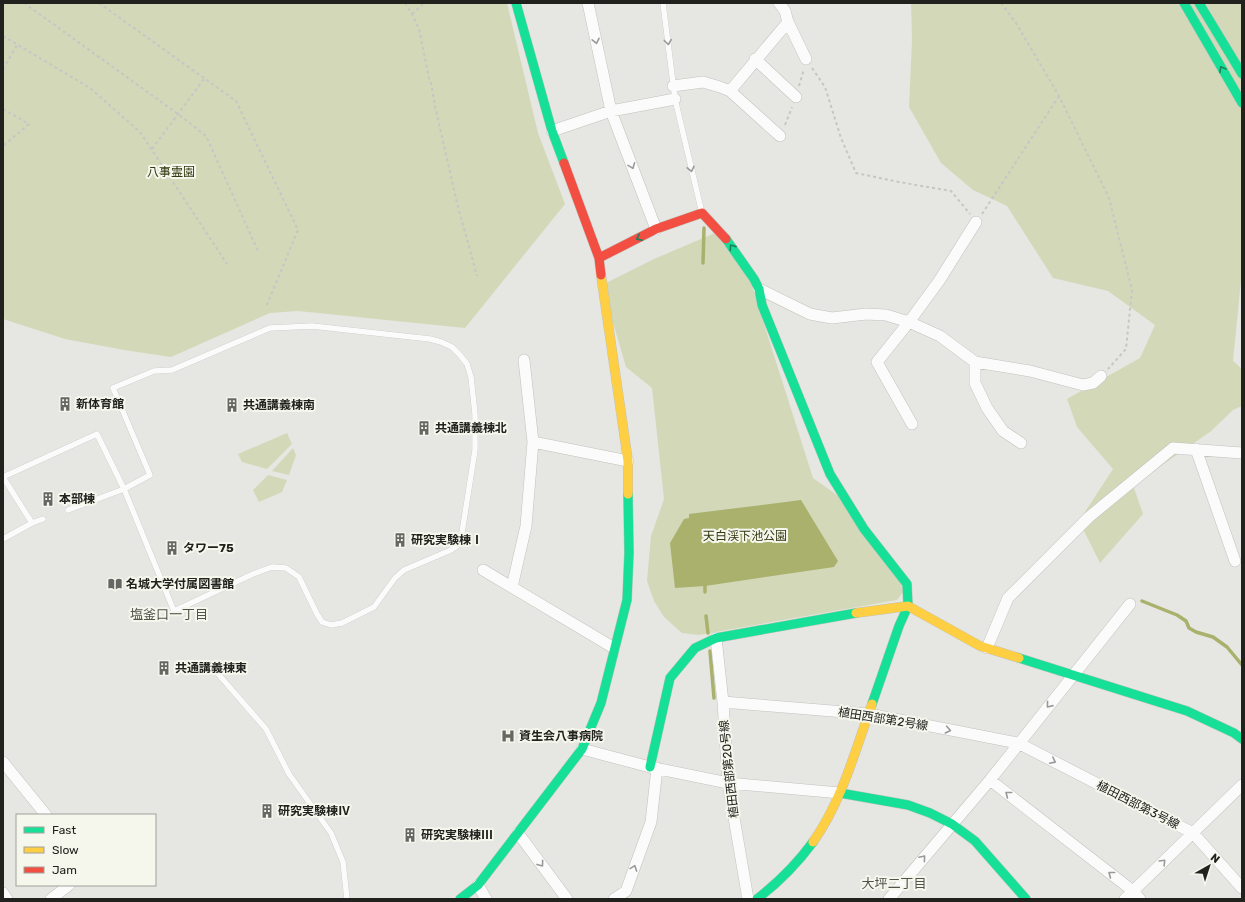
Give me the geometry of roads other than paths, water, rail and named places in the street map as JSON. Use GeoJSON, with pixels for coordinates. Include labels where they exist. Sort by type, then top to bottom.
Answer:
{"type":"FeatureCollection","features":[{"type":"Feature","properties":{"kind":"street"},"geometry":{"type":"LineString","coordinates":[[460,899],[478,886],[582,749],[601,703],[627,600],[629,553],[628,461],[598,258],[552,131],[516,3]]}},
{"type":"Feature","properties":{"kind":"street"},"geometry":{"type":"LineString","coordinates":[[588,3],[611,111],[656,229]]}},
{"type":"Feature","properties":{"kind":"street"},"geometry":{"type":"LineString","coordinates":[[778,3],[785,11],[788,22],[806,59]]}},
{"type":"Feature","properties":{"kind":"street"},"geometry":{"type":"LineString","coordinates":[[1184,3],[1242,102]]}},
{"type":"Feature","properties":{"kind":"street"},"geometry":{"type":"LineString","coordinates":[[1199,3],[1242,74]]}},
{"type":"Feature","properties":{"kind":"street"},"geometry":{"type":"LineString","coordinates":[[730,91],[788,22]]}},
{"type":"Feature","properties":{"kind":"street"},"geometry":{"type":"LineString","coordinates":[[756,59],[796,97]]}},
{"type":"Feature","properties":{"kind":"street"},"geometry":{"type":"LineString","coordinates":[[673,86],[703,82],[730,91],[780,136]]}},
{"type":"Feature","properties":{"kind":"street"},"geometry":{"type":"LineString","coordinates":[[552,131],[611,111],[675,99]]}},
{"type":"Feature","properties":{"kind":"street"},"geometry":{"type":"LineString","coordinates":[[598,258],[656,229],[702,213],[727,240],[756,284],[762,305],[830,474],[864,529],[907,584],[908,606],[899,626],[840,793],[829,817],[806,853],[788,874],[757,899]]}},
{"type":"Feature","properties":{"kind":"street"},"geometry":{"type":"LineString","coordinates":[[912,424],[877,362],[939,281],[976,222]]}},
{"type":"Feature","properties":{"kind":"street"},"geometry":{"type":"LineString","coordinates":[[756,284],[810,314],[832,318],[866,314],[886,315],[909,322],[940,336],[975,362],[1030,372],[1083,385],[1093,383],[1102,376]]}},
{"type":"Feature","properties":{"kind":"street"},"geometry":{"type":"LineString","coordinates":[[512,587],[526,526],[533,442],[524,360]]}},
{"type":"Feature","properties":{"kind":"street"},"geometry":{"type":"LineString","coordinates":[[975,362],[975,383],[987,408],[1003,431],[1021,443]]}},
{"type":"Feature","properties":{"kind":"street"},"geometry":{"type":"LineString","coordinates":[[533,442],[628,461]]}},
{"type":"Feature","properties":{"kind":"street"},"geometry":{"type":"LineString","coordinates":[[987,648],[1008,598],[1089,517],[1173,448],[1242,453]]}},
{"type":"Feature","properties":{"kind":"street"},"geometry":{"type":"LineString","coordinates":[[1196,449],[1235,561]]}},
{"type":"Feature","properties":{"kind":"street"},"geometry":{"type":"LineString","coordinates":[[483,570],[614,648]]}},
{"type":"Feature","properties":{"kind":"street"},"geometry":{"type":"LineString","coordinates":[[889,899],[990,780],[1130,604]]}},
{"type":"Feature","properties":{"kind":"street"},"geometry":{"type":"LineString","coordinates":[[614,899],[626,891],[651,822],[654,767],[670,678],[695,648],[716,638],[854,613],[908,606],[980,646],[1187,711],[1234,733],[1242,739]]}},
{"type":"Feature","properties":{"kind":"street","name":"植田西部第20号線"},"geometry":{"type":"LineString","coordinates":[[716,638],[723,702],[728,783],[748,899]]}},
{"type":"Feature","properties":{"kind":"street","name":"植田西部第2号線"},"geometry":{"type":"LineString","coordinates":[[723,702],[869,714],[1018,743]]}},
{"type":"Feature","properties":{"kind":"street","name":"植田西部第3号線"},"geometry":{"type":"LineString","coordinates":[[1018,743],[1193,833],[1242,888]]}},
{"type":"Feature","properties":{"kind":"street"},"geometry":{"type":"LineString","coordinates":[[582,749],[654,767],[728,783],[840,793],[908,805],[930,813],[952,824],[975,841],[1026,899]]}},
{"type":"Feature","properties":{"kind":"street"},"geometry":{"type":"LineString","coordinates":[[3,762],[45,814]]}},
{"type":"Feature","properties":{"kind":"street"},"geometry":{"type":"LineString","coordinates":[[990,780],[1133,896],[1193,833],[1242,785]]}},
{"type":"Feature","properties":{"kind":"street"},"geometry":{"type":"LineString","coordinates":[[518,833],[567,899]]}},
{"type":"Feature","properties":{"kind":"street"},"geometry":{"type":"LineString","coordinates":[[51,899],[68,886]]}},
{"type":"Feature","properties":{"kind":"street"},"geometry":{"type":"LineString","coordinates":[[478,886],[486,899]]}},
{"type":"Feature","properties":{"kind":"street"},"geometry":{"type":"LineString","coordinates":[[3,893],[8,899]]}},
{"type":"Feature","properties":{"kind":"lane"},"geometry":{"type":"LineString","coordinates":[[663,3],[675,99],[702,213]]}},
{"type":"Feature","properties":{"kind":"lane"},"geometry":{"type":"LineString","coordinates":[[32,523],[3,477],[97,434],[124,489],[174,611],[253,574],[272,567],[286,568],[299,577],[322,622],[331,625],[342,623],[374,607],[394,578],[404,570],[451,550],[457,546],[461,539],[475,450],[475,414],[471,377],[467,364],[452,347],[430,339],[312,326],[270,328],[172,370],[154,371],[112,388],[150,475],[124,489],[68,510]]}},
{"type":"Feature","properties":{"kind":"lane"},"geometry":{"type":"LineString","coordinates":[[3,539],[32,523],[43,519]]}},
{"type":"Feature","properties":{"kind":"lane"},"geometry":{"type":"LineString","coordinates":[[219,675],[266,729],[289,774],[331,833],[343,862],[347,899]]}},
{"type":"Feature","properties":{"kind":"waterway"},"geometry":{"type":"LineString","coordinates":[[703,263],[704,228]]}},
{"type":"Feature","properties":{"kind":"waterway"},"geometry":{"type":"LineString","coordinates":[[705,586],[705,592]]}},
{"type":"Feature","properties":{"kind":"waterway"},"geometry":{"type":"LineString","coordinates":[[1142,601],[1177,615],[1186,621],[1189,628],[1196,632],[1213,637],[1227,647],[1242,665]]}},
{"type":"Feature","properties":{"kind":"waterway"},"geometry":{"type":"LineString","coordinates":[[706,616],[708,633]]}},
{"type":"Feature","properties":{"kind":"waterway"},"geometry":{"type":"LineString","coordinates":[[710,651],[714,698]]}},
{"type":"Feature","properties":{"kind":"place","name":"新体育館"},"geometry":{"type":"Point","coordinates":[65,404]}},
{"type":"Feature","properties":{"kind":"place","name":"共通講義棟南"},"geometry":{"type":"Point","coordinates":[232,405]}},
{"type":"Feature","properties":{"kind":"place","name":"共通講義棟北"},"geometry":{"type":"Point","coordinates":[424,428]}},
{"type":"Feature","properties":{"kind":"place","name":"本部棟"},"geometry":{"type":"Point","coordinates":[48,499]}},
{"type":"Feature","properties":{"kind":"place","name":"研究実験棟Ⅰ"},"geometry":{"type":"Point","coordinates":[400,540]}},
{"type":"Feature","properties":{"kind":"place","name":"タワー75"},"geometry":{"type":"Point","coordinates":[172,548]}},
{"type":"Feature","properties":{"kind":"place","name":"名城大学付属図書館"},"geometry":{"type":"Point","coordinates":[115,584]}},
{"type":"Feature","properties":{"kind":"place","name":"共通講義棟東"},"geometry":{"type":"Point","coordinates":[164,668]}},
{"type":"Feature","properties":{"kind":"place","name":"資生会八事病院"},"geometry":{"type":"Point","coordinates":[508,736]}},
{"type":"Feature","properties":{"kind":"place","name":"研究実験棟Ⅳ"},"geometry":{"type":"Point","coordinates":[267,811]}},
{"type":"Feature","properties":{"kind":"place","name":"研究実験棟Ⅲ"},"geometry":{"type":"Point","coordinates":[410,835]}},
{"type":"Feature","properties":{"kind":"district","name":"塩釜口一丁目"},"geometry":{"type":"Point","coordinates":[169,614]}},
{"type":"Feature","properties":{"kind":"district","name":"大坪二丁目"},"geometry":{"type":"Point","coordinates":[894,883]}},
{"type":"Feature","properties":{"kind":"park label","name":"八事霊園"},"geometry":{"type":"Point","coordinates":[171,172]}},
{"type":"Feature","properties":{"kind":"park label","name":"天白渓下池公園"},"geometry":{"type":"Point","coordinates":[745,536]}}]}
